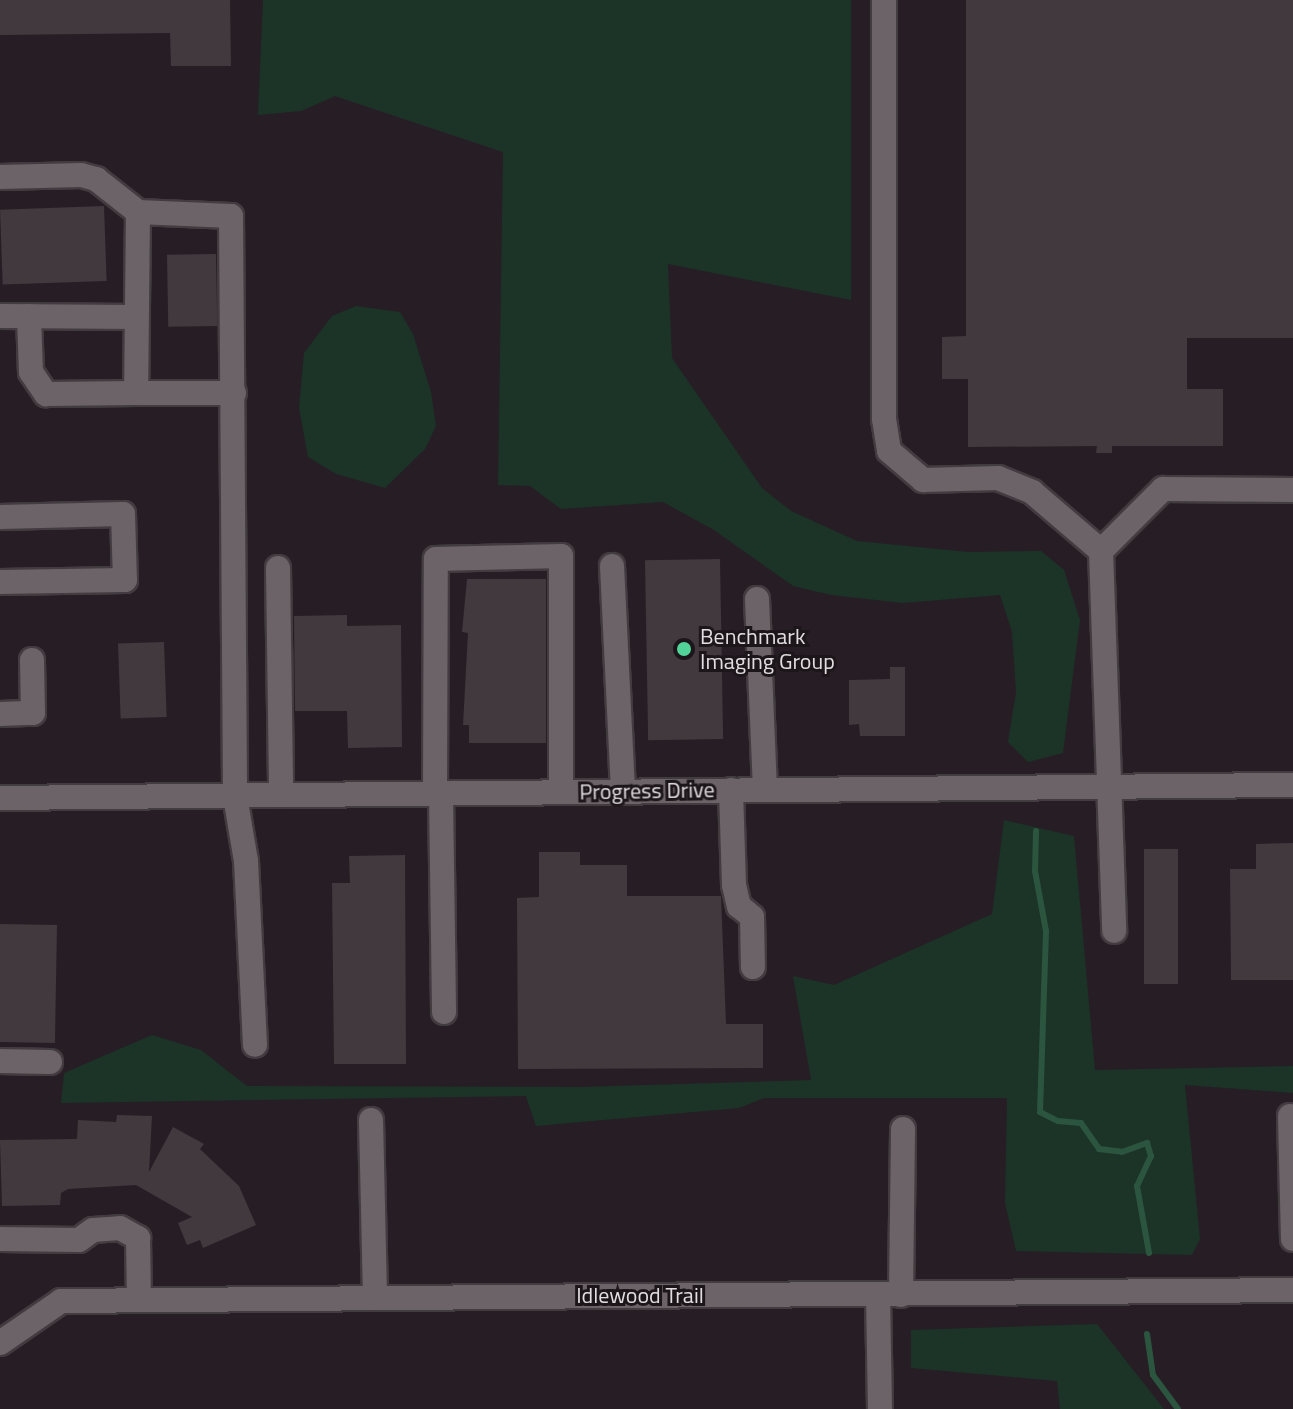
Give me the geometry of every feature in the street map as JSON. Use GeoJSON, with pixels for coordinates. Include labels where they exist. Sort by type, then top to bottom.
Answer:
{"type":"FeatureCollection","features":[{"type":"Feature","properties":{"kind":"street"},"geometry":{"type":"LineString","coordinates":[[884,0],[884,419],[889,451],[923,480],[998,478],[1032,492],[1101,551]]}},
{"type":"Feature","properties":{"kind":"street"},"geometry":{"type":"LineString","coordinates":[[0,177],[81,175],[96,179],[138,212],[231,216],[235,796],[246,861],[255,1045]]}},
{"type":"Feature","properties":{"kind":"street"},"geometry":{"type":"LineString","coordinates":[[136,393],[138,212]]}},
{"type":"Feature","properties":{"kind":"street"},"geometry":{"type":"LineString","coordinates":[[0,316],[136,317]]}},
{"type":"Feature","properties":{"kind":"street"},"geometry":{"type":"LineString","coordinates":[[29,316],[31,372],[46,394],[234,393]]}},
{"type":"Feature","properties":{"kind":"street"},"geometry":{"type":"LineString","coordinates":[[1114,931],[1101,551],[1163,489],[1293,490]]}},
{"type":"Feature","properties":{"kind":"street"},"geometry":{"type":"LineString","coordinates":[[0,517],[123,514],[125,580],[0,582]]}},
{"type":"Feature","properties":{"kind":"street"},"geometry":{"type":"LineString","coordinates":[[444,1012],[436,559],[561,556],[561,792]]}},
{"type":"Feature","properties":{"kind":"street"},"geometry":{"type":"LineString","coordinates":[[612,566],[623,792]]}},
{"type":"Feature","properties":{"kind":"street"},"geometry":{"type":"LineString","coordinates":[[278,568],[281,795]]}},
{"type":"Feature","properties":{"kind":"street"},"geometry":{"type":"LineString","coordinates":[[757,599],[765,790]]}},
{"type":"Feature","properties":{"kind":"street"},"geometry":{"type":"LineString","coordinates":[[0,714],[33,713],[32,660]]}},
{"type":"Feature","properties":{"kind":"street","name":"Progress Drive"},"geometry":{"type":"LineString","coordinates":[[0,798],[1293,785]]}},
{"type":"Feature","properties":{"kind":"street"},"geometry":{"type":"LineString","coordinates":[[731,790],[734,885],[739,906],[752,917],[753,967]]}},
{"type":"Feature","properties":{"kind":"street"},"geometry":{"type":"LineString","coordinates":[[0,1061],[50,1062]]}},
{"type":"Feature","properties":{"kind":"street"},"geometry":{"type":"LineString","coordinates":[[1290,1116],[1293,1239]]}},
{"type":"Feature","properties":{"kind":"street"},"geometry":{"type":"LineString","coordinates":[[371,1120],[375,1298]]}},
{"type":"Feature","properties":{"kind":"street"},"geometry":{"type":"LineString","coordinates":[[880,1409],[903,1129]]}},
{"type":"Feature","properties":{"kind":"street"},"geometry":{"type":"LineString","coordinates":[[0,1239],[79,1240],[93,1230],[120,1228],[138,1238],[139,1299]]}},
{"type":"Feature","properties":{"kind":"street","name":"Idlewood Trail"},"geometry":{"type":"LineString","coordinates":[[0,1343],[61,1301],[1293,1290]]}},
{"type":"Feature","properties":{"kind":"green space"},"geometry":{"type":"Polygon","coordinates":[[[263,0],[851,0],[851,300],[668,264],[672,358],[762,488],[791,511],[857,541],[968,552],[1041,551],[1064,570],[1080,620],[1063,753],[1028,762],[1008,742],[1016,692],[1012,632],[1000,595],[903,603],[831,595],[793,586],[714,530],[663,502],[561,509],[530,486],[498,485],[503,152],[335,96],[301,111],[258,115],[263,0]]]}},
{"type":"Feature","properties":{"kind":"green space"},"geometry":{"type":"Polygon","coordinates":[[[356,306],[400,312],[413,334],[431,392],[436,426],[425,449],[385,488],[336,474],[308,457],[299,408],[304,353],[332,316],[356,306]]]}},
{"type":"Feature","properties":{"kind":"green space"},"geometry":{"type":"Polygon","coordinates":[[[1004,820],[1074,836],[1095,1070],[1293,1066],[1293,1093],[1185,1085],[1200,1239],[1192,1255],[1016,1251],[1005,1203],[1007,1098],[764,1098],[739,1108],[536,1126],[526,1096],[61,1103],[64,1073],[152,1035],[201,1050],[247,1086],[580,1087],[811,1080],[793,976],[834,985],[992,914],[1004,820]]]}},
{"type":"Feature","properties":{"kind":"green space"},"geometry":{"type":"Polygon","coordinates":[[[1097,1324],[1164,1409],[1060,1409],[1057,1381],[911,1368],[911,1330],[1097,1324]]]}},
{"type":"Feature","properties":{"kind":"building"},"geometry":{"type":"Polygon","coordinates":[[[0,0],[230,0],[231,66],[171,66],[170,33],[0,35],[0,0]]]}},
{"type":"Feature","properties":{"kind":"building"},"geometry":{"type":"Polygon","coordinates":[[[966,0],[1293,0],[1293,338],[1187,338],[1187,389],[1223,389],[1223,446],[1112,446],[1112,453],[1096,453],[1097,446],[968,447],[968,379],[942,379],[942,337],[966,336],[966,0]]]}},
{"type":"Feature","properties":{"kind":"building"},"geometry":{"type":"Polygon","coordinates":[[[104,206],[107,281],[3,285],[0,210],[104,206]]]}},
{"type":"Feature","properties":{"kind":"building"},"geometry":{"type":"Polygon","coordinates":[[[216,254],[217,326],[168,327],[167,255],[216,254]]]}},
{"type":"Feature","properties":{"kind":"building","name":"Benchmark Imaging Group"},"geometry":{"type":"Polygon","coordinates":[[[720,559],[723,739],[648,740],[645,560],[720,559]]]}},
{"type":"Feature","properties":{"kind":"building"},"geometry":{"type":"Polygon","coordinates":[[[467,579],[546,579],[546,743],[469,743],[469,725],[463,725],[468,633],[462,632],[467,579]]]}},
{"type":"Feature","properties":{"kind":"building"},"geometry":{"type":"Polygon","coordinates":[[[347,615],[347,626],[401,625],[402,747],[348,748],[347,711],[295,711],[294,616],[347,615]]]}},
{"type":"Feature","properties":{"kind":"building"},"geometry":{"type":"Polygon","coordinates":[[[164,642],[167,717],[121,719],[118,644],[164,642]]]}},
{"type":"Feature","properties":{"kind":"building"},"geometry":{"type":"Polygon","coordinates":[[[890,667],[905,667],[905,736],[860,736],[859,724],[849,725],[849,680],[890,679],[890,667]]]}},
{"type":"Feature","properties":{"kind":"building"},"geometry":{"type":"Polygon","coordinates":[[[1293,843],[1293,980],[1231,980],[1230,869],[1256,869],[1256,844],[1293,843]]]}},
{"type":"Feature","properties":{"kind":"building"},"geometry":{"type":"Polygon","coordinates":[[[1144,849],[1178,849],[1178,984],[1144,984],[1144,849]]]}},
{"type":"Feature","properties":{"kind":"building"},"geometry":{"type":"Polygon","coordinates":[[[539,852],[580,852],[580,865],[627,865],[627,896],[721,896],[726,1024],[763,1024],[763,1068],[518,1069],[517,898],[539,897],[539,852]]]}},
{"type":"Feature","properties":{"kind":"building"},"geometry":{"type":"Polygon","coordinates":[[[405,855],[406,1064],[334,1064],[332,883],[350,883],[349,856],[405,855]]]}},
{"type":"Feature","properties":{"kind":"building"},"geometry":{"type":"Polygon","coordinates":[[[0,924],[57,925],[55,1043],[0,1042],[0,924]]]}},
{"type":"Feature","properties":{"kind":"building"},"geometry":{"type":"Polygon","coordinates":[[[117,1115],[152,1116],[149,1172],[173,1127],[204,1144],[200,1149],[239,1186],[256,1225],[203,1248],[200,1240],[187,1245],[178,1223],[192,1217],[136,1185],[68,1189],[61,1193],[60,1205],[2,1206],[0,1140],[77,1139],[78,1120],[116,1122],[117,1115]]]}},
{"type":"Feature","properties":{"kind":"waterway"},"geometry":{"type":"LineString","coordinates":[[1036,831],[1035,871],[1046,931],[1040,1112],[1058,1121],[1081,1123],[1099,1149],[1122,1152],[1147,1143],[1151,1156],[1137,1186],[1149,1253]]}},
{"type":"Feature","properties":{"kind":"waterway"},"geometry":{"type":"LineString","coordinates":[[1147,1334],[1153,1375],[1178,1409]]}},
{"type":"Feature","properties":{"kind":"place","name":"Benchmark Imaging Group"},"geometry":{"type":"Point","coordinates":[684,649]}}]}
